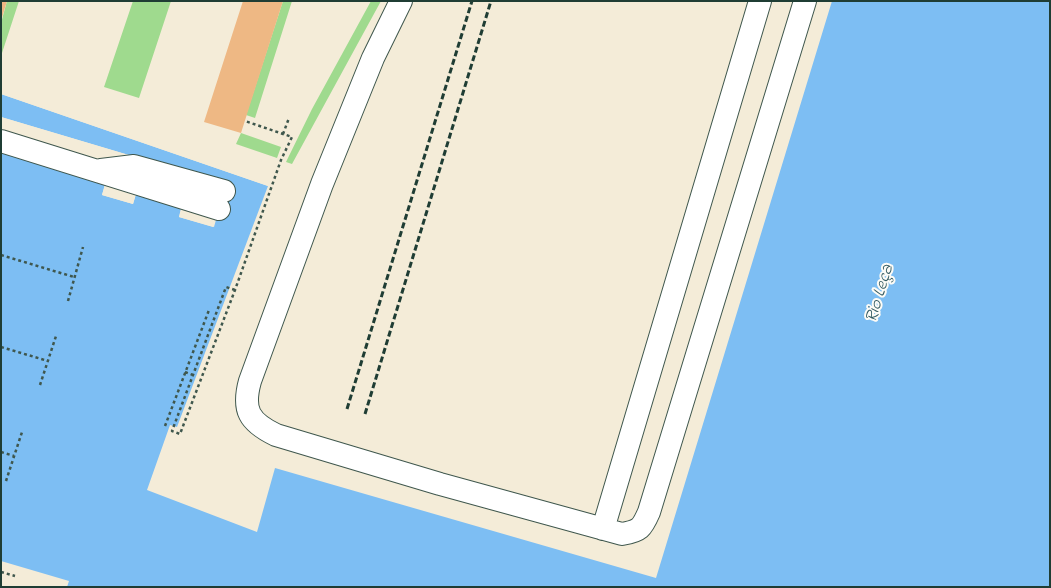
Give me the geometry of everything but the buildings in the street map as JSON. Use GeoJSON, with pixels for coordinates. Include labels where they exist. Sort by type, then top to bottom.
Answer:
{"type":"FeatureCollection","features":[{"type":"Feature","properties":{"kind":"lane"},"geometry":{"type":"LineString","coordinates":[[401,1],[373,58],[322,184],[250,381],[246,395],[247,407],[253,420],[265,430],[276,435],[440,484],[622,534],[635,531],[644,524],[650,512],[805,1]]}},
{"type":"Feature","properties":{"kind":"lane"},"geometry":{"type":"LineString","coordinates":[[603,529],[760,1]]}},
{"type":"Feature","properties":{"kind":"lane"},"geometry":{"type":"LineString","coordinates":[[1,141],[92,171],[222,200]]}},
{"type":"Feature","properties":{"kind":"path"},"geometry":{"type":"LineString","coordinates":[[283,134],[289,118]]}},
{"type":"Feature","properties":{"kind":"path"},"geometry":{"type":"LineString","coordinates":[[235,290],[226,287],[172,431],[180,434],[235,290],[281,160],[292,137],[244,121]]}},
{"type":"Feature","properties":{"kind":"path"},"geometry":{"type":"LineString","coordinates":[[68,301],[83,248]]}},
{"type":"Feature","properties":{"kind":"path"},"geometry":{"type":"LineString","coordinates":[[1,255],[74,277]]}},
{"type":"Feature","properties":{"kind":"path"},"geometry":{"type":"LineString","coordinates":[[165,426],[209,310]]}},
{"type":"Feature","properties":{"kind":"path"},"geometry":{"type":"LineString","coordinates":[[40,385],[56,336]]}},
{"type":"Feature","properties":{"kind":"path"},"geometry":{"type":"LineString","coordinates":[[1,347],[48,361]]}},
{"type":"Feature","properties":{"kind":"path"},"geometry":{"type":"LineString","coordinates":[[185,372],[193,375]]}},
{"type":"Feature","properties":{"kind":"path"},"geometry":{"type":"LineString","coordinates":[[6,481],[22,432]]}},
{"type":"Feature","properties":{"kind":"path"},"geometry":{"type":"LineString","coordinates":[[1,452],[14,456]]}},
{"type":"Feature","properties":{"kind":"path"},"geometry":{"type":"LineString","coordinates":[[1,572],[15,576]]}},
{"type":"Feature","properties":{"kind":"green space"},"geometry":{"type":"Polygon","coordinates":[[[7,1],[19,1],[1,53],[1,23],[7,1]]]}},
{"type":"Feature","properties":{"kind":"green space"},"geometry":{"type":"Polygon","coordinates":[[[133,1],[171,1],[139,98],[104,87],[133,1]]]}},
{"type":"Feature","properties":{"kind":"green space"},"geometry":{"type":"Polygon","coordinates":[[[283,1],[292,1],[255,118],[246,115],[283,1]]]}},
{"type":"Feature","properties":{"kind":"green space"},"geometry":{"type":"Polygon","coordinates":[[[371,1],[381,1],[292,164],[286,162],[312,109],[371,1]]]}},
{"type":"Feature","properties":{"kind":"green space"},"geometry":{"type":"Polygon","coordinates":[[[241,133],[281,147],[277,158],[236,144],[241,133]]]}},
{"type":"Feature","properties":{"kind":"water","name":"Rio Leça"},"geometry":{"type":"Polygon","coordinates":[[[832,1],[1050,1],[1050,587],[67,587],[69,581],[1,561],[1,153],[106,181],[102,195],[133,204],[136,194],[182,207],[179,217],[213,227],[226,184],[1,117],[1,94],[268,186],[177,427],[170,425],[147,490],[257,532],[275,468],[656,578],[832,1]]]}},
{"type":"Feature","properties":{"kind":"pier"},"geometry":{"type":"Polygon","coordinates":[[[1,92],[268,184],[268,186],[1,94],[1,92]]]}},
{"type":"Feature","properties":{"kind":"pier"},"geometry":{"type":"Polygon","coordinates":[[[1,117],[226,184],[214,227],[179,217],[181,208],[136,194],[133,204],[102,195],[106,181],[108,182],[105,194],[132,202],[135,193],[184,207],[181,216],[212,225],[224,186],[1,119],[1,117]]]}},
{"type":"Feature","properties":{"kind":"pier"},"geometry":{"type":"Polygon","coordinates":[[[1,151],[88,176],[1,153],[1,151]]]}},
{"type":"Feature","properties":{"kind":"railway"},"geometry":{"type":"LineString","coordinates":[[347,409],[472,1]]}},
{"type":"Feature","properties":{"kind":"railway"},"geometry":{"type":"LineString","coordinates":[[365,414],[491,1]]}}]}
